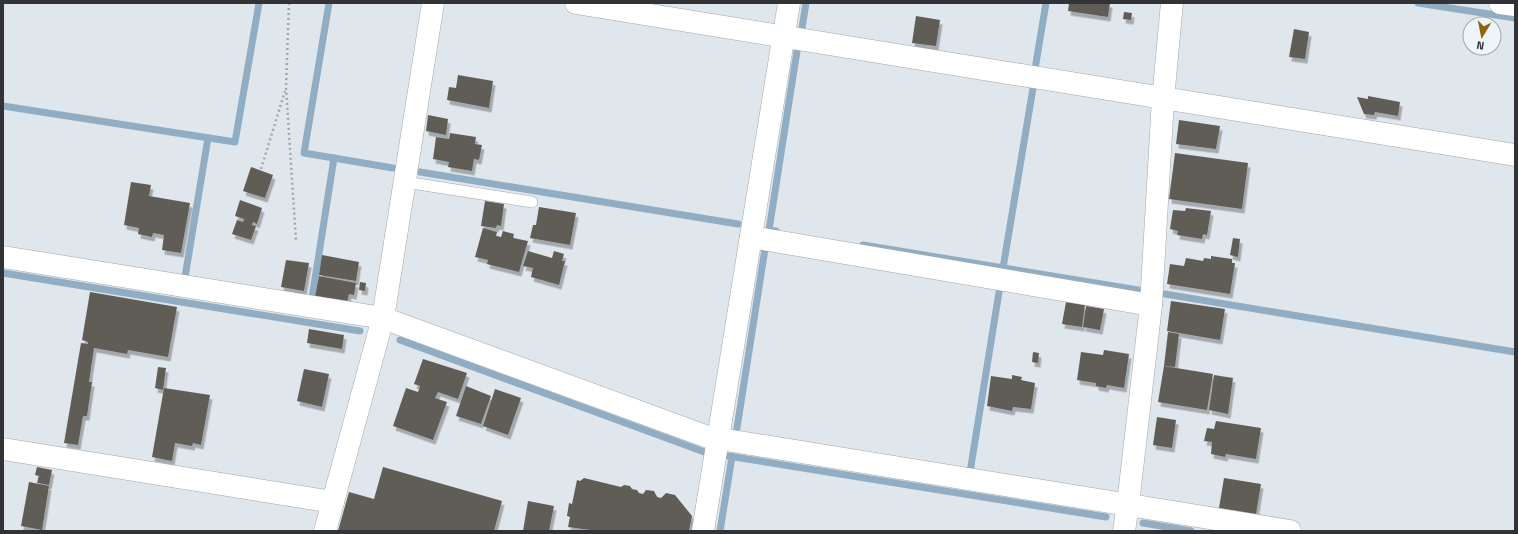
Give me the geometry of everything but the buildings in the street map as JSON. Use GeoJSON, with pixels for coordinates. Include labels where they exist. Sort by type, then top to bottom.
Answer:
{"type":"FeatureCollection","features":[{"type":"Feature","properties":{"kind":"street"},"geometry":{"type":"LineString","coordinates":[[325,531],[383,318],[433,3]]}},
{"type":"Feature","properties":{"kind":"street"},"geometry":{"type":"LineString","coordinates":[[576,3],[1515,155]]}},
{"type":"Feature","properties":{"kind":"street"},"geometry":{"type":"LineString","coordinates":[[703,531],[789,3]]}},
{"type":"Feature","properties":{"kind":"street"},"geometry":{"type":"LineString","coordinates":[[1124,531],[1151,305],[1163,99],[1172,3]]}},
{"type":"Feature","properties":{"kind":"street"},"geometry":{"type":"LineString","coordinates":[[1500,3],[1515,5]]}},
{"type":"Feature","properties":{"kind":"street"},"geometry":{"type":"LineString","coordinates":[[752,236],[1151,305]]}},
{"type":"Feature","properties":{"kind":"street"},"geometry":{"type":"LineString","coordinates":[[3,257],[383,318],[708,437],[1290,531]]}},
{"type":"Feature","properties":{"kind":"street"},"geometry":{"type":"LineString","coordinates":[[3,449],[333,502]]}},
{"type":"Feature","properties":{"kind":"lane"},"geometry":{"type":"LineString","coordinates":[[405,182],[532,202]]}},
{"type":"Feature","properties":{"kind":"path"},"geometry":{"type":"LineString","coordinates":[[289,3],[286,87],[296,241]]}},
{"type":"Feature","properties":{"kind":"path"},"geometry":{"type":"LineString","coordinates":[[261,169],[282,106],[286,87]]}},
{"type":"Feature","properties":{"kind":"waterway"},"geometry":{"type":"LineString","coordinates":[[3,106],[235,142],[259,3]]}},
{"type":"Feature","properties":{"kind":"waterway"},"geometry":{"type":"LineString","coordinates":[[329,3],[304,153],[393,168]]}},
{"type":"Feature","properties":{"kind":"waterway"},"geometry":{"type":"LineString","coordinates":[[802,28],[806,3]]}},
{"type":"Feature","properties":{"kind":"waterway"},"geometry":{"type":"LineString","coordinates":[[1035,69],[1046,3]]}},
{"type":"Feature","properties":{"kind":"waterway"},"geometry":{"type":"LineString","coordinates":[[1418,3],[1515,18]]}},
{"type":"Feature","properties":{"kind":"waterway"},"geometry":{"type":"LineString","coordinates":[[776,231],[769,230],[797,51]]}},
{"type":"Feature","properties":{"kind":"waterway"},"geometry":{"type":"LineString","coordinates":[[1003,268],[1033,88]]}},
{"type":"Feature","properties":{"kind":"waterway"},"geometry":{"type":"LineString","coordinates":[[185,277],[208,138]]}},
{"type":"Feature","properties":{"kind":"waterway"},"geometry":{"type":"LineString","coordinates":[[312,298],[334,158]]}},
{"type":"Feature","properties":{"kind":"waterway"},"geometry":{"type":"LineString","coordinates":[[420,172],[738,224]]}},
{"type":"Feature","properties":{"kind":"waterway"},"geometry":{"type":"LineString","coordinates":[[863,245],[1138,290]]}},
{"type":"Feature","properties":{"kind":"waterway"},"geometry":{"type":"LineString","coordinates":[[737,428],[765,249]]}},
{"type":"Feature","properties":{"kind":"waterway"},"geometry":{"type":"LineString","coordinates":[[3,273],[360,331]]}},
{"type":"Feature","properties":{"kind":"waterway"},"geometry":{"type":"LineString","coordinates":[[970,472],[1000,286]]}},
{"type":"Feature","properties":{"kind":"waterway"},"geometry":{"type":"LineString","coordinates":[[1165,294],[1515,352]]}},
{"type":"Feature","properties":{"kind":"waterway"},"geometry":{"type":"LineString","coordinates":[[400,340],[707,453]]}},
{"type":"Feature","properties":{"kind":"waterway"},"geometry":{"type":"LineString","coordinates":[[728,456],[1106,517]]}},
{"type":"Feature","properties":{"kind":"waterway"},"geometry":{"type":"LineString","coordinates":[[720,531],[732,457]]}},
{"type":"Feature","properties":{"kind":"waterway"},"geometry":{"type":"LineString","coordinates":[[1143,523],[1191,531]]}}]}
